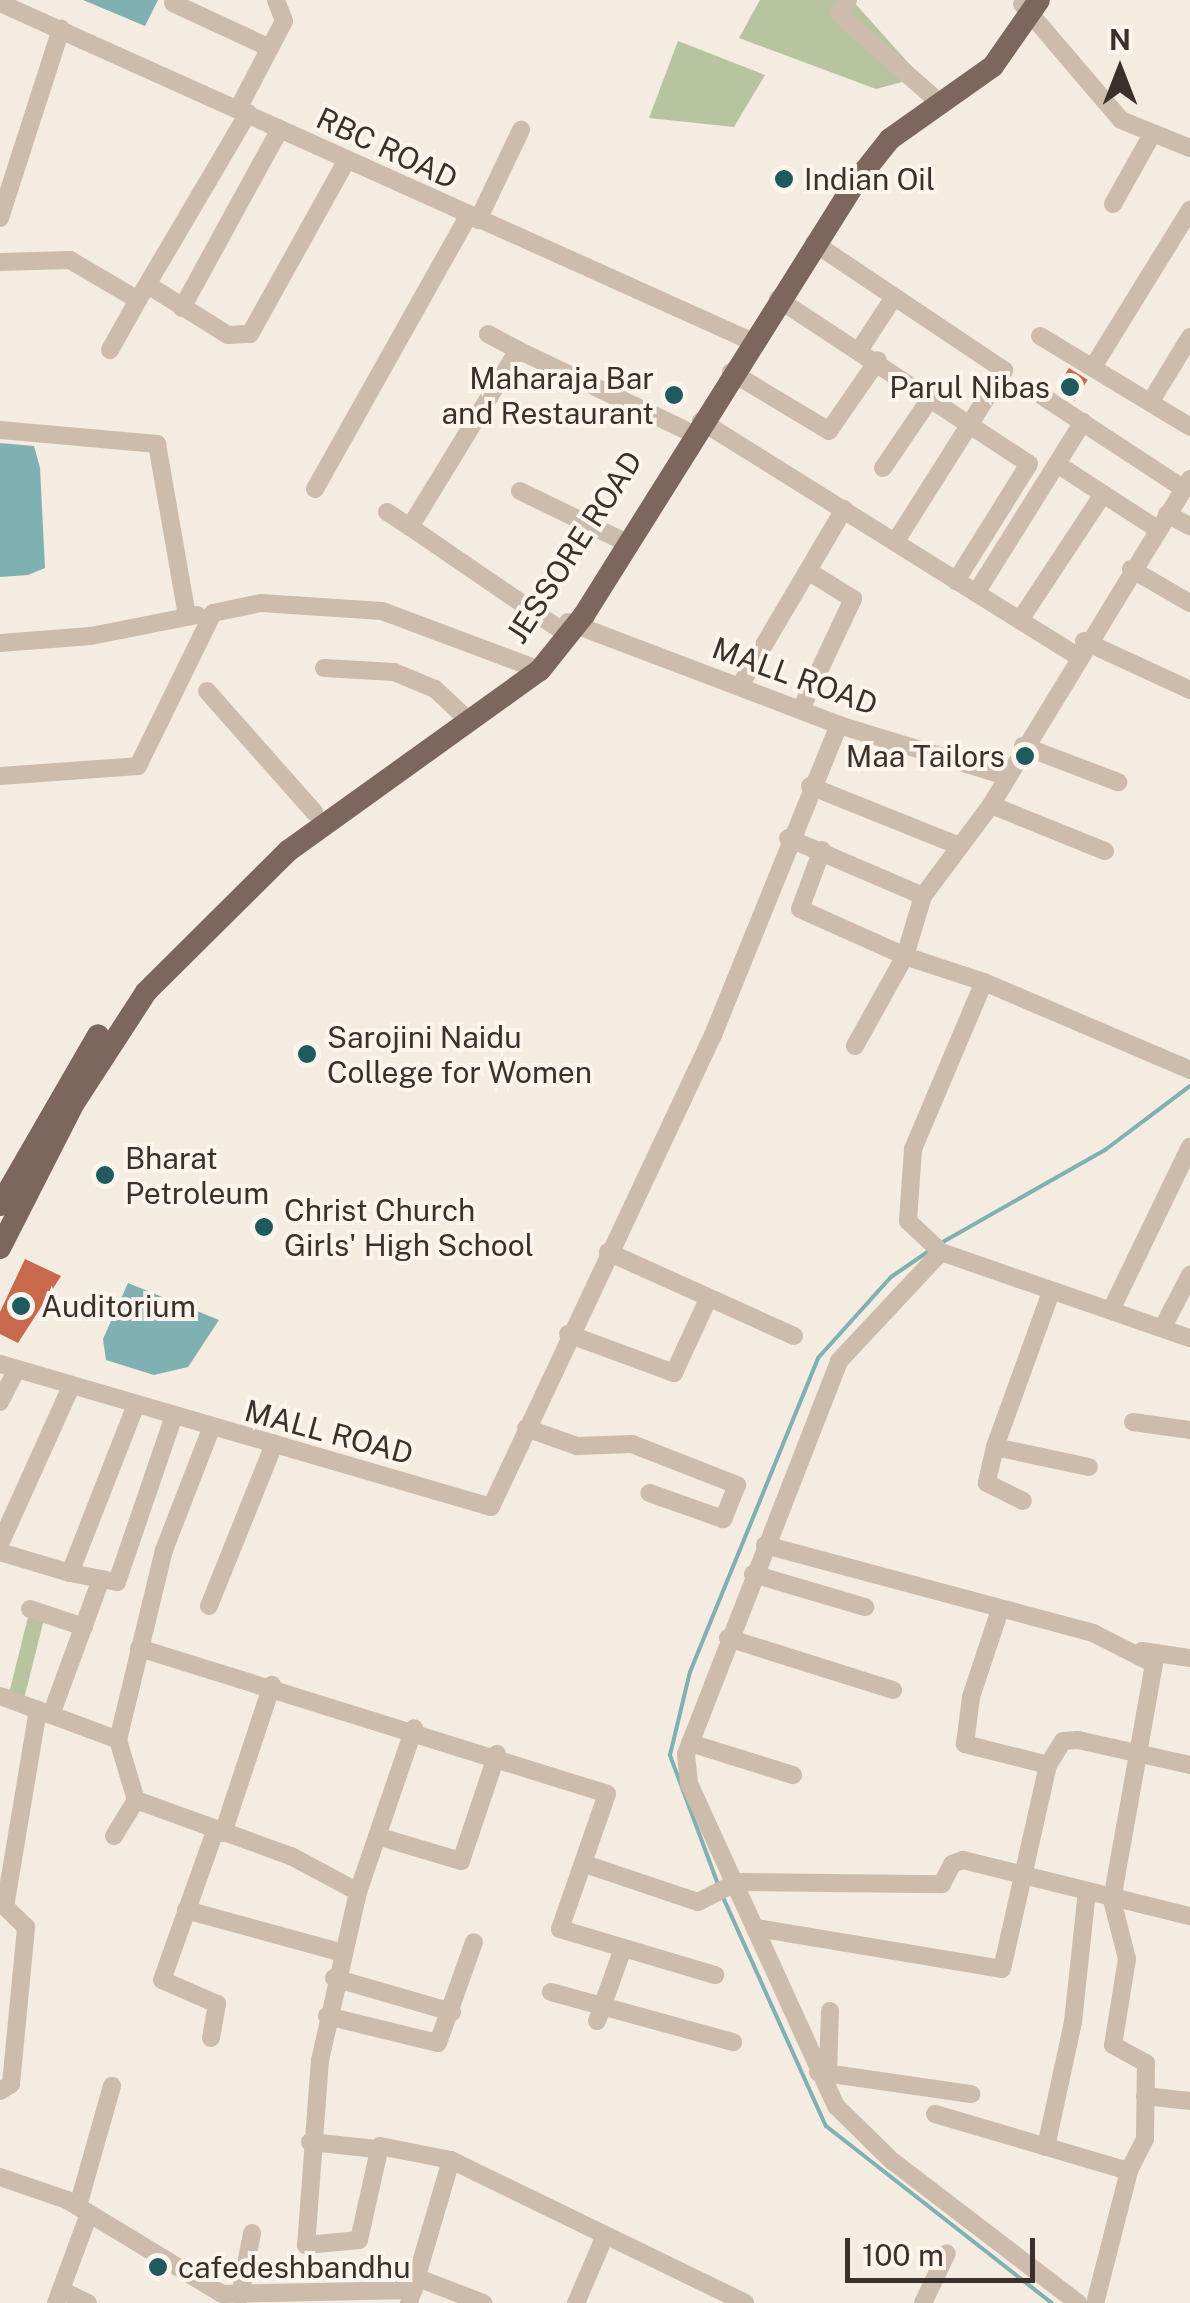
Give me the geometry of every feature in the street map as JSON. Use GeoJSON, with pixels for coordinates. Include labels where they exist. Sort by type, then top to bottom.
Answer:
{"type":"FeatureCollection","features":[{"type":"Feature","properties":{"kind":"main road","name":"JESSORE ROAD"},"geometry":{"type":"LineString","coordinates":[[142,989],[288,851],[536,668],[568,629],[869,143],[992,46],[1029,4]]}},
{"type":"Feature","properties":{"kind":"main road","name":"JESSORE ROAD"},"geometry":{"type":"LineString","coordinates":[[568,629],[618,539],[731,372],[746,339],[890,139],[972,85],[1029,4]]}},
{"type":"Feature","properties":{"kind":"main road","name":"JESSORE ROAD"},"geometry":{"type":"LineString","coordinates":[[0,1205],[58,1095],[142,989],[314,812],[536,668]]}},
{"type":"Feature","properties":{"kind":"main road","name":"JESSORE ROAD"},"geometry":{"type":"LineString","coordinates":[[0,1248],[115,1024]]}},
{"type":"Feature","properties":{"kind":"main road"},"geometry":{"type":"LineString","coordinates":[[0,1232],[115,1024]]}},
{"type":"Feature","properties":{"kind":"street"},"geometry":{"type":"LineString","coordinates":[[110,350],[243,111],[286,12],[276,0]]}},
{"type":"Feature","properties":{"kind":"street"},"geometry":{"type":"LineString","coordinates":[[848,0],[839,14],[932,96]]}},
{"type":"Feature","properties":{"kind":"street","name":"RBC ROAD"},"geometry":{"type":"LineString","coordinates":[[0,3],[746,339]]}},
{"type":"Feature","properties":{"kind":"street"},"geometry":{"type":"LineString","coordinates":[[173,3],[270,48]]}},
{"type":"Feature","properties":{"kind":"street"},"geometry":{"type":"LineString","coordinates":[[1029,4],[1112,112],[1150,138],[1190,148]]}},
{"type":"Feature","properties":{"kind":"street"},"geometry":{"type":"LineString","coordinates":[[0,218],[61,29]]}},
{"type":"Feature","properties":{"kind":"street"},"geometry":{"type":"LineString","coordinates":[[182,308],[280,129]]}},
{"type":"Feature","properties":{"kind":"street"},"geometry":{"type":"LineString","coordinates":[[315,490],[521,130]]}},
{"type":"Feature","properties":{"kind":"street"},"geometry":{"type":"LineString","coordinates":[[1114,204],[1150,138]]}},
{"type":"Feature","properties":{"kind":"street"},"geometry":{"type":"LineString","coordinates":[[0,262],[70,260],[182,308],[228,334],[254,331],[347,160]]}},
{"type":"Feature","properties":{"kind":"street"},"geometry":{"type":"LineString","coordinates":[[1093,366],[1187,222]]}},
{"type":"Feature","properties":{"kind":"street"},"geometry":{"type":"LineString","coordinates":[[814,243],[1004,370],[896,542]]}},
{"type":"Feature","properties":{"kind":"street"},"geometry":{"type":"LineString","coordinates":[[860,349],[894,297]]}},
{"type":"Feature","properties":{"kind":"street"},"geometry":{"type":"LineString","coordinates":[[778,299],[878,360],[1030,464],[956,581]]}},
{"type":"Feature","properties":{"kind":"street"},"geometry":{"type":"LineString","coordinates":[[488,334],[693,426],[844,509],[1020,620],[1080,648],[1190,690]]}},
{"type":"Feature","properties":{"kind":"street"},"geometry":{"type":"LineString","coordinates":[[1040,336],[1190,427]]}},
{"type":"Feature","properties":{"kind":"street"},"geometry":{"type":"LineString","coordinates":[[1150,401],[1190,337]]}},
{"type":"Feature","properties":{"kind":"street"},"geometry":{"type":"LineString","coordinates":[[410,526],[518,350]]}},
{"type":"Feature","properties":{"kind":"street"},"geometry":{"type":"LineString","coordinates":[[731,372],[828,432],[878,360]]}},
{"type":"Feature","properties":{"kind":"street"},"geometry":{"type":"LineString","coordinates":[[855,1046],[904,956],[924,896],[957,844],[990,805],[1080,648],[1187,484],[1036,392]]}},
{"type":"Feature","properties":{"kind":"street"},"geometry":{"type":"LineString","coordinates":[[883,468],[932,396]]}},
{"type":"Feature","properties":{"kind":"street"},"geometry":{"type":"LineString","coordinates":[[976,593],[1083,422]]}},
{"type":"Feature","properties":{"kind":"street"},"geometry":{"type":"LineString","coordinates":[[0,430],[157,444],[187,616]]}},
{"type":"Feature","properties":{"kind":"street"},"geometry":{"type":"LineString","coordinates":[[1057,464],[1103,494],[1162,521],[1190,526]]}},
{"type":"Feature","properties":{"kind":"street"},"geometry":{"type":"LineString","coordinates":[[520,491],[618,539]]}},
{"type":"Feature","properties":{"kind":"street"},"geometry":{"type":"LineString","coordinates":[[1020,620],[1103,494]]}},
{"type":"Feature","properties":{"kind":"street"},"geometry":{"type":"LineString","coordinates":[[742,684],[844,509]]}},
{"type":"Feature","properties":{"kind":"street","name":"MALL ROAD"},"geometry":{"type":"LineString","coordinates":[[388,512],[568,629],[742,684],[839,725],[1006,776]]}},
{"type":"Feature","properties":{"kind":"street"},"geometry":{"type":"LineString","coordinates":[[1131,569],[1190,602]]}},
{"type":"Feature","properties":{"kind":"street"},"geometry":{"type":"LineString","coordinates":[[801,710],[852,599],[808,572]]}},
{"type":"Feature","properties":{"kind":"street"},"geometry":{"type":"LineString","coordinates":[[0,643],[91,636],[261,602],[382,611],[536,668]]}},
{"type":"Feature","properties":{"kind":"street"},"geometry":{"type":"LineString","coordinates":[[0,776],[138,766],[212,613]]}},
{"type":"Feature","properties":{"kind":"street"},"geometry":{"type":"LineString","coordinates":[[324,668],[394,672],[435,690],[462,714]]}},
{"type":"Feature","properties":{"kind":"street"},"geometry":{"type":"LineString","coordinates":[[207,691],[314,812]]}},
{"type":"Feature","properties":{"kind":"street","name":"MALL ROAD"},"geometry":{"type":"LineString","coordinates":[[8,1368],[491,1508],[568,1334],[713,1035],[788,838],[839,725]]}},
{"type":"Feature","properties":{"kind":"street"},"geometry":{"type":"LineString","coordinates":[[1023,746],[1118,782]]}},
{"type":"Feature","properties":{"kind":"street"},"geometry":{"type":"LineString","coordinates":[[810,786],[957,844]]}},
{"type":"Feature","properties":{"kind":"street"},"geometry":{"type":"LineString","coordinates":[[990,805],[1105,851]]}},
{"type":"Feature","properties":{"kind":"street"},"geometry":{"type":"LineString","coordinates":[[788,838],[924,896]]}},
{"type":"Feature","properties":{"kind":"street"},"geometry":{"type":"LineString","coordinates":[[822,850],[800,909],[904,956],[984,982],[1187,1069]]}},
{"type":"Feature","properties":{"kind":"street"},"geometry":{"type":"LineString","coordinates":[[984,982],[913,1149],[907,1215],[919,1234],[938,1250],[1190,1338]]}},
{"type":"Feature","properties":{"kind":"street"},"geometry":{"type":"LineString","coordinates":[[1112,1308],[1190,1147]]}},
{"type":"Feature","properties":{"kind":"street"},"geometry":{"type":"LineString","coordinates":[[938,1250],[839,1361],[690,1743],[689,1783],[823,2073],[860,2136],[1078,2303]]}},
{"type":"Feature","properties":{"kind":"street"},"geometry":{"type":"LineString","coordinates":[[608,1252],[794,1336]]}},
{"type":"Feature","properties":{"kind":"street"},"geometry":{"type":"LineString","coordinates":[[1163,1327],[1190,1275]]}},
{"type":"Feature","properties":{"kind":"street"},"geometry":{"type":"LineString","coordinates":[[1023,1501],[987,1483],[1051,1292]]}},
{"type":"Feature","properties":{"kind":"street"},"geometry":{"type":"LineString","coordinates":[[568,1334],[674,1373],[708,1300]]}},
{"type":"Feature","properties":{"kind":"street"},"geometry":{"type":"LineString","coordinates":[[0,1402],[8,1368]]}},
{"type":"Feature","properties":{"kind":"street"},"geometry":{"type":"LineString","coordinates":[[0,1544],[70,1389]]}},
{"type":"Feature","properties":{"kind":"street"},"geometry":{"type":"LineString","coordinates":[[70,1573],[135,1407]]}},
{"type":"Feature","properties":{"kind":"street"},"geometry":{"type":"LineString","coordinates":[[0,1552],[117,1582],[173,1418]]}},
{"type":"Feature","properties":{"kind":"street"},"geometry":{"type":"LineString","coordinates":[[1133,1422],[1190,1430]]}},
{"type":"Feature","properties":{"kind":"street"},"geometry":{"type":"LineString","coordinates":[[114,1836],[136,1800],[118,1740],[140,1648],[164,1550],[212,1428]]}},
{"type":"Feature","properties":{"kind":"street"},"geometry":{"type":"LineString","coordinates":[[526,1428],[577,1446],[632,1444],[737,1485],[723,1519],[649,1493]]}},
{"type":"Feature","properties":{"kind":"street"},"geometry":{"type":"LineString","coordinates":[[209,1606],[274,1444]]}},
{"type":"Feature","properties":{"kind":"street"},"geometry":{"type":"LineString","coordinates":[[996,1447],[1089,1467]]}},
{"type":"Feature","properties":{"kind":"street"},"geometry":{"type":"LineString","coordinates":[[765,1545],[1136,1651],[1190,1658]]}},
{"type":"Feature","properties":{"kind":"street"},"geometry":{"type":"LineString","coordinates":[[753,1574],[865,1607]]}},
{"type":"Feature","properties":{"kind":"street"},"geometry":{"type":"LineString","coordinates":[[0,2091],[11,2084],[26,1927],[4,1908],[45,1713],[101,1579]]}},
{"type":"Feature","properties":{"kind":"street"},"geometry":{"type":"LineString","coordinates":[[1000,1610],[971,1697],[965,1744],[1048,1765]]}},
{"type":"Feature","properties":{"kind":"street"},"geometry":{"type":"LineString","coordinates":[[38,1611],[84,1627]]}},
{"type":"Feature","properties":{"kind":"street"},"geometry":{"type":"LineString","coordinates":[[728,1638],[893,1690]]}},
{"type":"Feature","properties":{"kind":"street"},"geometry":{"type":"LineString","coordinates":[[140,1648],[414,1728],[607,1794],[560,1929],[622,1951],[715,1975]]}},
{"type":"Feature","properties":{"kind":"street"},"geometry":{"type":"LineString","coordinates":[[1095,2303],[1129,2171],[1143,2151],[1144,2058],[1114,2046],[1127,1959],[1112,1900],[1156,1675],[1136,1651]]}},
{"type":"Feature","properties":{"kind":"street"},"geometry":{"type":"LineString","coordinates":[[212,2038],[217,2004],[162,1980],[272,1685]]}},
{"type":"Feature","properties":{"kind":"street"},"geometry":{"type":"LineString","coordinates":[[0,1696],[118,1740]]}},
{"type":"Feature","properties":{"kind":"street"},"geometry":{"type":"LineString","coordinates":[[377,2149],[359,2240],[306,2245],[310,2142],[334,1978],[358,1892],[414,1728]]}},
{"type":"Feature","properties":{"kind":"street"},"geometry":{"type":"LineString","coordinates":[[756,1928],[998,1970],[1025,1873],[1048,1765],[1063,1741],[1190,1766]]}},
{"type":"Feature","properties":{"kind":"street"},"geometry":{"type":"LineString","coordinates":[[690,1743],[792,1776]]}},
{"type":"Feature","properties":{"kind":"street"},"geometry":{"type":"LineString","coordinates":[[377,1836],[461,1862],[497,1754]]}},
{"type":"Feature","properties":{"kind":"street"},"geometry":{"type":"LineString","coordinates":[[136,1800],[291,1856],[358,1892]]}},
{"type":"Feature","properties":{"kind":"street"},"geometry":{"type":"LineString","coordinates":[[585,1864],[708,1899],[733,1885],[936,1884],[950,1858],[1025,1873],[1112,1900],[1190,1916]]}},
{"type":"Feature","properties":{"kind":"street"},"geometry":{"type":"LineString","coordinates":[[1046,2147],[1073,2022],[1087,1892]]}},
{"type":"Feature","properties":{"kind":"street"},"geometry":{"type":"LineString","coordinates":[[186,1910],[340,1952]]}},
{"type":"Feature","properties":{"kind":"street"},"geometry":{"type":"LineString","coordinates":[[327,2016],[431,2044],[443,2039],[474,1942]]}},
{"type":"Feature","properties":{"kind":"street"},"geometry":{"type":"LineString","coordinates":[[600,2014],[622,1951]]}},
{"type":"Feature","properties":{"kind":"street"},"geometry":{"type":"LineString","coordinates":[[334,1978],[452,2012]]}},
{"type":"Feature","properties":{"kind":"street"},"geometry":{"type":"LineString","coordinates":[[551,1992],[600,2014],[733,2042]]}},
{"type":"Feature","properties":{"kind":"street"},"geometry":{"type":"LineString","coordinates":[[823,2073],[830,2011]]}},
{"type":"Feature","properties":{"kind":"street"},"geometry":{"type":"LineString","coordinates":[[823,2073],[971,2094]]}},
{"type":"Feature","properties":{"kind":"street"},"geometry":{"type":"LineString","coordinates":[[88,2303],[59,2297],[112,2086]]}},
{"type":"Feature","properties":{"kind":"street"},"geometry":{"type":"LineString","coordinates":[[947,2090],[939,2116],[1129,2171]]}},
{"type":"Feature","properties":{"kind":"street"},"geometry":{"type":"LineString","coordinates":[[1145,2096],[1190,2101]]}},
{"type":"Feature","properties":{"kind":"street"},"geometry":{"type":"LineString","coordinates":[[310,2142],[452,2160],[518,2186],[604,2238],[719,2297],[745,2303]]}},
{"type":"Feature","properties":{"kind":"street"},"geometry":{"type":"LineString","coordinates":[[414,2290],[452,2160]]}},
{"type":"Feature","properties":{"kind":"street"},"geometry":{"type":"LineString","coordinates":[[0,2177],[83,2210],[228,2298],[414,2290],[483,2303]]}},
{"type":"Feature","properties":{"kind":"street"},"geometry":{"type":"LineString","coordinates":[[228,2298],[252,2233]]}},
{"type":"Feature","properties":{"kind":"street"},"geometry":{"type":"LineString","coordinates":[[576,2303],[604,2238]]}},
{"type":"Feature","properties":{"kind":"street"},"geometry":{"type":"LineString","coordinates":[[923,2303],[947,2253]]}},
{"type":"Feature","properties":{"kind":"green space"},"geometry":{"type":"Polygon","coordinates":[[[760,0],[852,0],[921,77],[876,89],[739,38],[760,0]]]}},
{"type":"Feature","properties":{"kind":"green space"},"geometry":{"type":"Polygon","coordinates":[[[678,41],[765,75],[734,127],[649,118],[678,41]]]}},
{"type":"Feature","properties":{"kind":"green space"},"geometry":{"type":"Polygon","coordinates":[[[30,1609],[46,1613],[24,1698],[9,1694],[30,1609]]]}},
{"type":"Feature","properties":{"kind":"water"},"geometry":{"type":"Polygon","coordinates":[[[83,0],[158,0],[145,26],[83,0]]]}},
{"type":"Feature","properties":{"kind":"water"},"geometry":{"type":"Polygon","coordinates":[[[0,443],[34,446],[40,468],[45,568],[28,575],[0,577],[0,443]]]}},
{"type":"Feature","properties":{"kind":"water"},"geometry":{"type":"Polygon","coordinates":[[[128,1283],[219,1320],[188,1367],[154,1375],[106,1360],[103,1339],[128,1283]]]}},
{"type":"Feature","properties":{"kind":"building","name":"Parul Nibas"},"geometry":{"type":"Polygon","coordinates":[[[1069,368],[1088,380],[1074,401],[1056,389],[1069,368]]]}},
{"type":"Feature","properties":{"kind":"building","name":"Auditorium"},"geometry":{"type":"Polygon","coordinates":[[[25,1259],[61,1276],[18,1343],[0,1334],[0,1312],[25,1259]]]}},
{"type":"Feature","properties":{"kind":"waterway"},"geometry":{"type":"LineString","coordinates":[[941,1243],[1105,1150],[1190,1086]]}},
{"type":"Feature","properties":{"kind":"waterway"},"geometry":{"type":"LineString","coordinates":[[719,1887],[670,1755],[690,1672],[818,1358],[891,1277],[929,1251]]}},
{"type":"Feature","properties":{"kind":"waterway"},"geometry":{"type":"LineString","coordinates":[[722,1895],[826,2126],[1052,2303]]}},
{"type":"Feature","properties":{"kind":"place","name":"Indian Oil"},"geometry":{"type":"Point","coordinates":[784,179]}},
{"type":"Feature","properties":{"kind":"place","name":"Parul Nibas"},"geometry":{"type":"Point","coordinates":[1070,387]}},
{"type":"Feature","properties":{"kind":"place","name":"Maharaja Bar and Restaurant"},"geometry":{"type":"Point","coordinates":[674,395]}},
{"type":"Feature","properties":{"kind":"place","name":"Maa Tailors"},"geometry":{"type":"Point","coordinates":[1025,756]}},
{"type":"Feature","properties":{"kind":"place","name":"Sarojini Naidu College for Women"},"geometry":{"type":"Point","coordinates":[307,1054]}},
{"type":"Feature","properties":{"kind":"place","name":"Bharat Petroleum"},"geometry":{"type":"Point","coordinates":[105,1175]}},
{"type":"Feature","properties":{"kind":"place","name":"Christ Church Girls' High School"},"geometry":{"type":"Point","coordinates":[264,1227]}},
{"type":"Feature","properties":{"kind":"place","name":"Auditorium"},"geometry":{"type":"Point","coordinates":[21,1306]}},
{"type":"Feature","properties":{"kind":"place","name":"cafedeshbandhu"},"geometry":{"type":"Point","coordinates":[158,2267]}}]}
